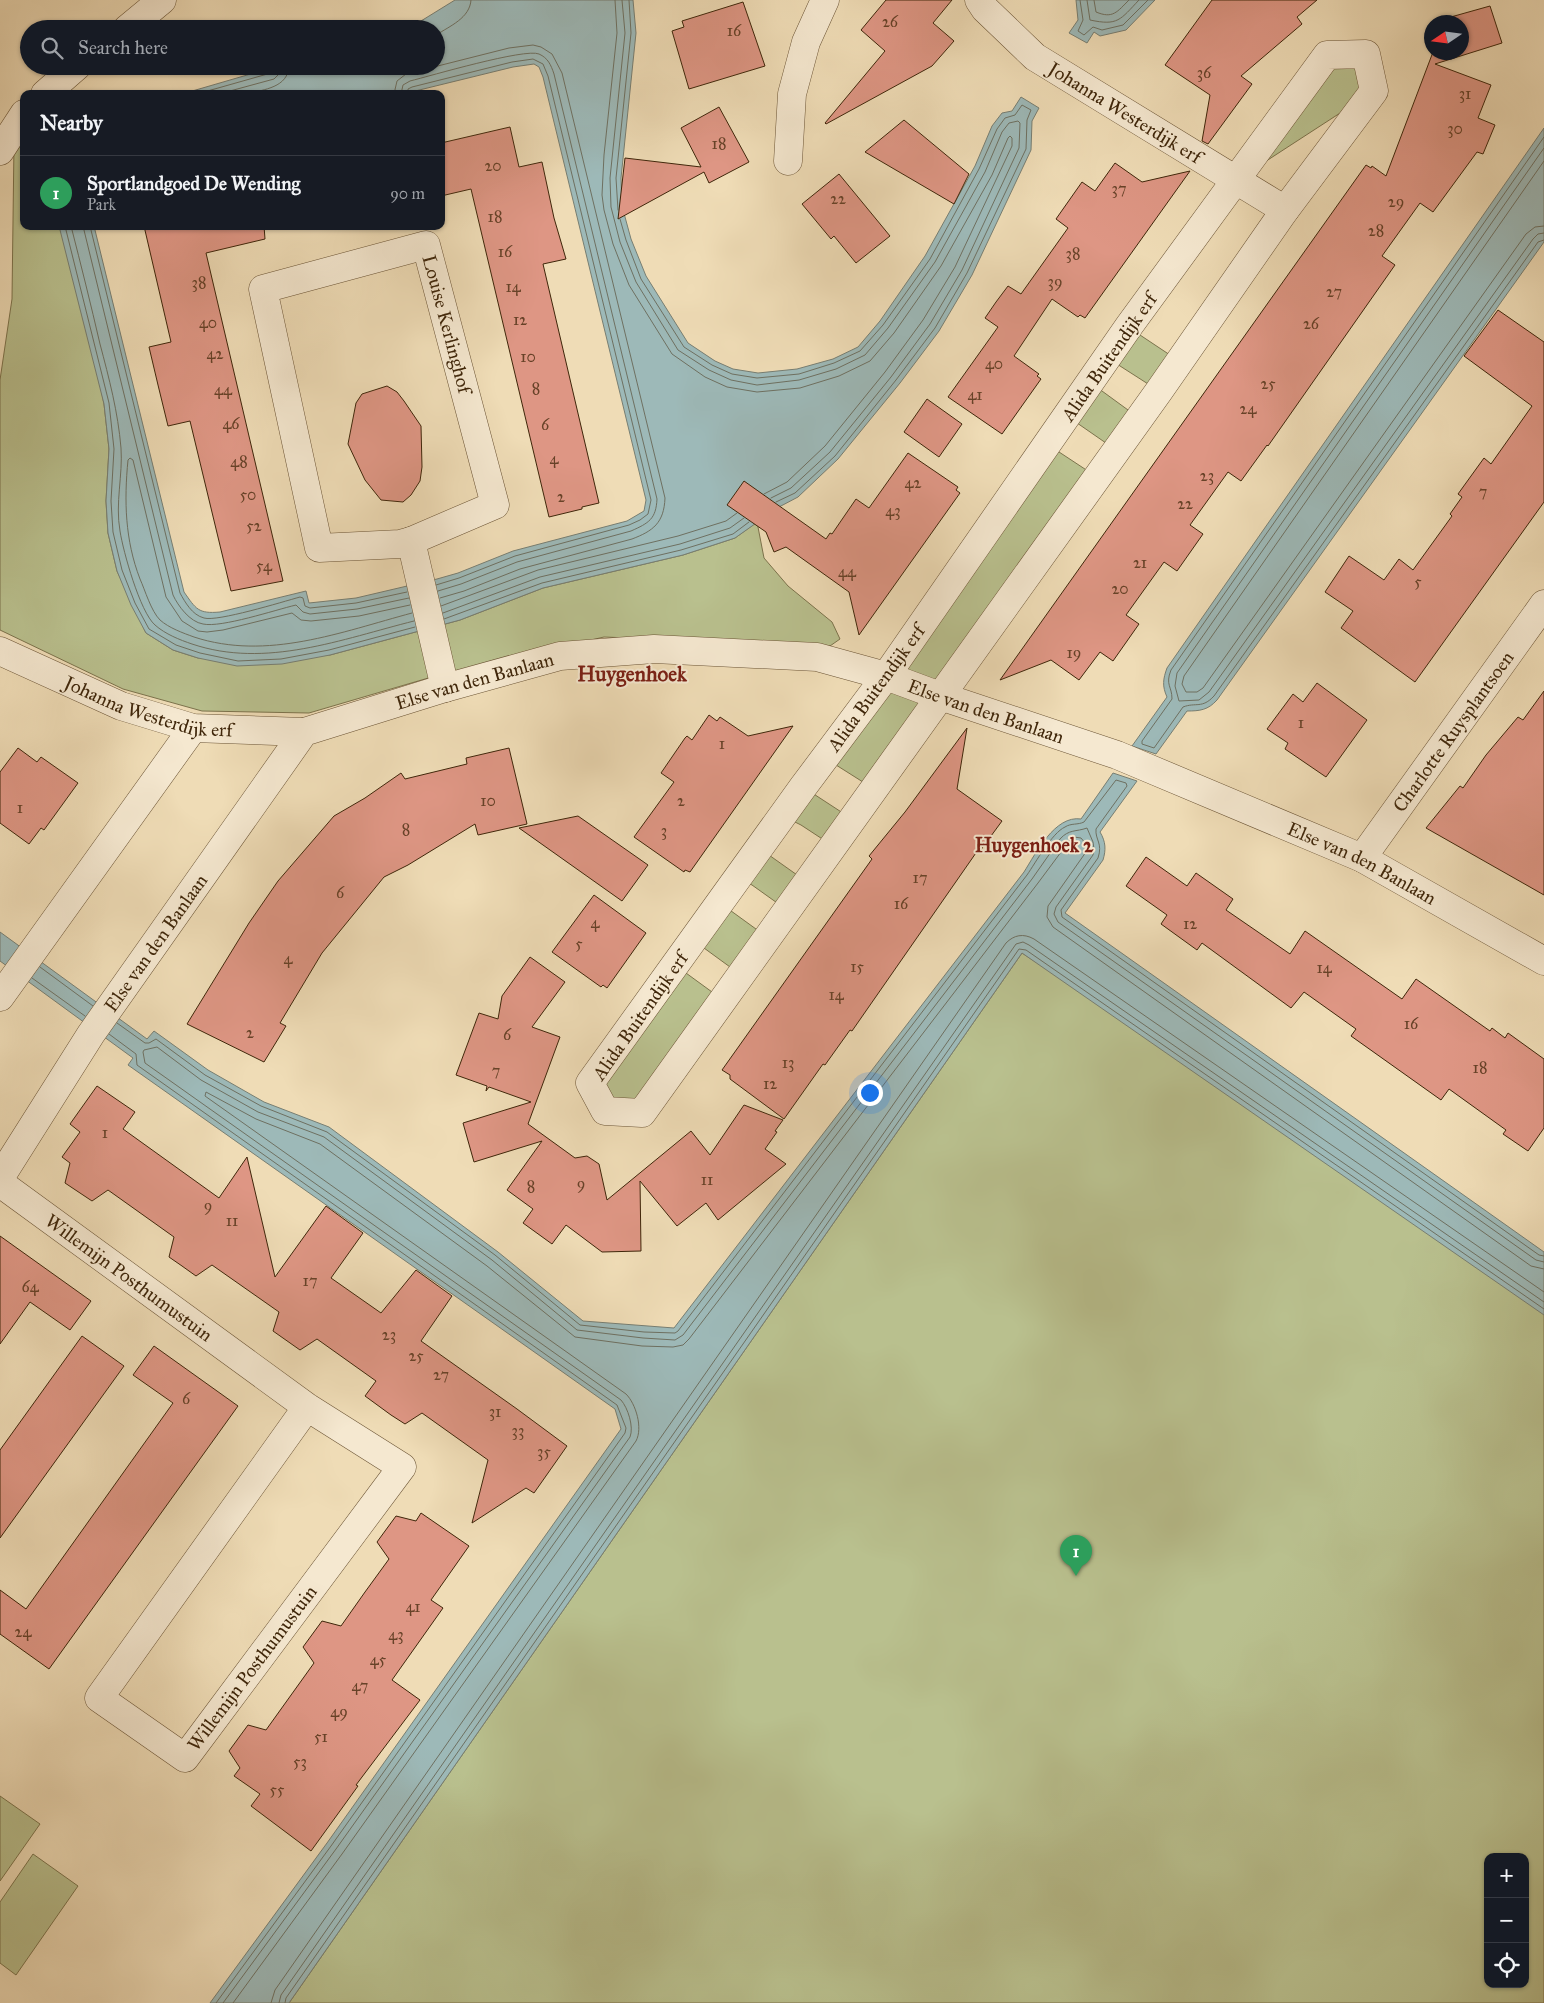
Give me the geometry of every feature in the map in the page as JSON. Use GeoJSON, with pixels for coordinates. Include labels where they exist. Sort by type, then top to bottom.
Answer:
{"type":"FeatureCollection","features":[{"type":"Feature","properties":{"kind":"street"},"geometry":{"type":"LineString","coordinates":[[137,20],[162,0]]}},
{"type":"Feature","properties":{"kind":"street"},"geometry":{"type":"LineString","coordinates":[[788,161],[792,94],[806,42],[825,0]]}},
{"type":"Feature","properties":{"kind":"street","name":"Johanna Westerdijk erf"},"geometry":{"type":"LineString","coordinates":[[979,0],[985,9],[1035,56],[1285,210]]}},
{"type":"Feature","properties":{"kind":"street","name":"Alida Buitendijk erf"},"geometry":{"type":"LineString","coordinates":[[1366,54],[1374,92],[1285,210],[1159,391],[642,1113],[605,1111],[590,1083],[803,787],[886,676],[1129,326],[1327,55],[1366,54]]}},
{"type":"Feature","properties":{"kind":"street"},"geometry":{"type":"LineString","coordinates":[[50,90],[67,75]]}},
{"type":"Feature","properties":{"kind":"street"},"geometry":{"type":"LineString","coordinates":[[1,148],[20,118]]}},
{"type":"Feature","properties":{"kind":"street","name":"Louise Kerlinghof"},"geometry":{"type":"LineString","coordinates":[[426,245],[495,505],[411,541],[400,544],[319,548],[263,289],[426,245]]}},
{"type":"Feature","properties":{"kind":"street"},"geometry":{"type":"LineString","coordinates":[[411,541],[445,688]]}},
{"type":"Feature","properties":{"kind":"street","name":"Charlotte Ruysplantsoen"},"geometry":{"type":"LineString","coordinates":[[1362,858],[1544,604]]}},
{"type":"Feature","properties":{"kind":"street","name":"Else van den Banlaan"},"geometry":{"type":"LineString","coordinates":[[0,1178],[91,1034],[304,732],[445,688],[560,656],[654,649],[818,656],[886,676],[1117,755],[1362,858],[1544,961]]}},
{"type":"Feature","properties":{"kind":"street","name":"Johanna Westerdijk erf"},"geometry":{"type":"LineString","coordinates":[[0,651],[122,706],[194,728],[304,732]]}},
{"type":"Feature","properties":{"kind":"street"},"geometry":{"type":"LineString","coordinates":[[6,988],[194,728]]}},
{"type":"Feature","properties":{"kind":"street","name":"Willemijn Posthumustuin"},"geometry":{"type":"LineString","coordinates":[[0,1183],[307,1407],[402,1467],[185,1758],[99,1698],[307,1407]]}},
{"type":"Feature","properties":{"kind":"green space"},"geometry":{"type":"Polygon","coordinates":[[[1366,54],[1374,91],[1237,180],[1327,55],[1366,54]]]}},
{"type":"Feature","properties":{"kind":"green space"},"geometry":{"type":"Polygon","coordinates":[[[14,144],[20,145],[20,230],[69,230],[104,404],[109,449],[106,501],[108,533],[117,571],[146,633],[173,650],[198,658],[330,655],[460,620],[543,588],[683,555],[735,538],[757,522],[764,558],[788,586],[832,622],[840,639],[830,646],[604,637],[442,674],[309,713],[202,711],[123,689],[0,630],[0,380],[12,299],[14,144]]]}},
{"type":"Feature","properties":{"kind":"green space"},"geometry":{"type":"Polygon","coordinates":[[[1137,333],[1179,361],[1159,391],[1106,357],[1137,333]]]}},
{"type":"Feature","properties":{"kind":"green space"},"geometry":{"type":"Polygon","coordinates":[[[1091,383],[1139,418],[1116,450],[1067,416],[1091,383]]]}},
{"type":"Feature","properties":{"kind":"green space"},"geometry":{"type":"Polygon","coordinates":[[[1056,450],[1097,477],[874,789],[825,758],[1056,450]]]}},
{"type":"Feature","properties":{"kind":"green space"},"geometry":{"type":"Polygon","coordinates":[[[803,787],[852,819],[833,846],[801,825],[783,816],[803,787]]]}},
{"type":"Feature","properties":{"kind":"green space"},"geometry":{"type":"Polygon","coordinates":[[[759,848],[807,882],[787,910],[752,885],[738,878],[759,848]]]}},
{"type":"Feature","properties":{"kind":"green space"},"geometry":{"type":"Polygon","coordinates":[[[727,908],[767,937],[741,975],[693,940],[727,908]]]}},
{"type":"Feature","properties":{"kind":"green space"},"geometry":{"type":"Polygon","coordinates":[[[1022,953],[1544,1294],[1544,2003],[289,2003],[1022,953]]]}},
{"type":"Feature","properties":{"kind":"green space"},"geometry":{"type":"Polygon","coordinates":[[[675,965],[723,1000],[642,1113],[605,1111],[590,1083],[675,965]]]}},
{"type":"Feature","properties":{"kind":"green space"},"geometry":{"type":"Polygon","coordinates":[[[0,1796],[40,1824],[0,1881],[0,1796]]]}},
{"type":"Feature","properties":{"kind":"green space"},"geometry":{"type":"Polygon","coordinates":[[[33,1854],[78,1886],[16,1975],[0,1963],[0,1902],[33,1854]]]}},
{"type":"Feature","properties":{"kind":"water"},"geometry":{"type":"Polygon","coordinates":[[[455,0],[633,0],[636,33],[621,178],[622,206],[631,239],[646,276],[688,343],[715,361],[733,369],[758,373],[797,369],[833,359],[858,347],[880,321],[925,256],[975,166],[992,126],[1002,113],[1012,111],[1021,97],[1039,108],[1032,121],[1031,150],[972,275],[939,331],[900,383],[838,459],[798,497],[779,507],[735,538],[683,555],[543,588],[460,620],[330,655],[282,664],[237,666],[198,658],[173,650],[146,633],[131,605],[117,571],[108,533],[106,501],[109,449],[104,404],[60,230],[95,230],[184,592],[195,606],[202,611],[220,612],[306,591],[309,603],[356,598],[458,573],[513,551],[627,521],[644,511],[646,500],[539,67],[534,64],[513,67],[419,90],[196,90],[247,75],[445,75],[445,20],[423,20],[455,0]]]}},
{"type":"Feature","properties":{"kind":"water"},"geometry":{"type":"Polygon","coordinates":[[[1076,0],[1155,0],[1126,30],[1100,36],[1094,32],[1087,43],[1069,33],[1078,20],[1076,0]]]}},
{"type":"Feature","properties":{"kind":"water"},"geometry":{"type":"Polygon","coordinates":[[[1544,128],[1544,242],[1217,700],[1204,709],[1187,711],[1156,754],[1132,746],[1167,697],[1164,682],[1167,668],[1544,128]]]}},
{"type":"Feature","properties":{"kind":"water"},"geometry":{"type":"Polygon","coordinates":[[[1113,773],[1137,781],[1100,832],[1105,846],[1103,860],[1065,913],[1544,1252],[1544,1315],[1022,953],[289,2003],[210,2003],[327,1843],[621,1429],[615,1409],[128,1065],[133,1058],[0,961],[0,932],[147,1039],[154,1031],[208,1070],[264,1102],[329,1127],[498,1252],[583,1321],[674,1328],[1024,872],[1047,837],[1063,823],[1072,819],[1081,819],[1113,773]]]}},
{"type":"Feature","properties":{"kind":"building"},"geometry":{"type":"Polygon","coordinates":[[[886,0],[952,0],[933,23],[954,41],[932,66],[826,124],[885,51],[861,30],[886,0]]]}},
{"type":"Feature","properties":{"kind":"building"},"geometry":{"type":"Polygon","coordinates":[[[1212,0],[1317,0],[1297,17],[1302,24],[1241,76],[1252,84],[1208,144],[1202,141],[1210,95],[1165,65],[1212,0]]]}},
{"type":"Feature","properties":{"kind":"building"},"geometry":{"type":"Polygon","coordinates":[[[743,2],[765,66],[689,89],[672,31],[684,27],[682,21],[743,2]]]}},
{"type":"Feature","properties":{"kind":"building"},"geometry":{"type":"Polygon","coordinates":[[[1490,6],[1502,43],[1469,53],[1469,15],[1458,15],[1490,6]]]}},
{"type":"Feature","properties":{"kind":"building"},"geometry":{"type":"Polygon","coordinates":[[[1430,60],[1448,60],[1435,64],[1491,85],[1478,118],[1495,125],[1483,154],[1477,152],[1433,212],[1420,203],[1382,256],[1395,265],[1268,446],[1241,481],[1228,472],[1190,525],[1203,534],[1177,571],[1164,562],[1126,615],[1139,624],[1113,661],[1100,652],[1079,680],[1051,660],[1000,680],[1366,165],[1371,168],[1372,166],[1386,176],[1430,60]]]}},
{"type":"Feature","properties":{"kind":"building"},"geometry":{"type":"Polygon","coordinates":[[[719,107],[749,162],[709,183],[704,172],[618,219],[625,158],[701,167],[681,128],[719,107]]]}},
{"type":"Feature","properties":{"kind":"building"},"geometry":{"type":"Polygon","coordinates":[[[904,120],[969,174],[954,204],[865,152],[904,120]]]}},
{"type":"Feature","properties":{"kind":"building"},"geometry":{"type":"Polygon","coordinates":[[[510,127],[519,167],[542,162],[554,218],[566,259],[543,264],[599,503],[549,517],[471,189],[445,195],[445,142],[510,127]]]}},
{"type":"Feature","properties":{"kind":"building"},"geometry":{"type":"Polygon","coordinates":[[[1115,163],[1142,182],[1190,171],[1085,318],[1080,315],[1078,317],[1052,299],[1014,356],[1039,374],[1037,376],[1041,379],[1002,434],[948,397],[998,327],[985,318],[996,302],[1008,286],[1021,294],[1068,228],[1056,219],[1082,182],[1095,191],[1115,163]]]}},
{"type":"Feature","properties":{"kind":"building"},"geometry":{"type":"Polygon","coordinates":[[[839,174],[890,236],[856,263],[834,236],[831,239],[802,204],[839,174]]]}},
{"type":"Feature","properties":{"kind":"building"},"geometry":{"type":"Polygon","coordinates":[[[145,230],[264,230],[265,239],[206,253],[283,581],[231,591],[190,421],[168,426],[158,385],[149,347],[171,342],[145,230]]]}},
{"type":"Feature","properties":{"kind":"building"},"geometry":{"type":"Polygon","coordinates":[[[1498,310],[1544,342],[1544,502],[1415,682],[1341,628],[1353,611],[1325,592],[1349,556],[1384,580],[1399,559],[1413,570],[1452,516],[1450,514],[1462,497],[1458,494],[1484,458],[1491,464],[1532,406],[1464,356],[1498,310]]]}},
{"type":"Feature","properties":{"kind":"building"},"geometry":{"type":"Polygon","coordinates":[[[387,386],[397,392],[421,426],[422,467],[420,481],[411,495],[403,502],[381,500],[365,480],[348,444],[356,403],[362,394],[387,386]]]}},
{"type":"Feature","properties":{"kind":"building"},"geometry":{"type":"Polygon","coordinates":[[[927,399],[962,424],[939,457],[904,432],[927,399]]]}},
{"type":"Feature","properties":{"kind":"building"},"geometry":{"type":"Polygon","coordinates":[[[908,453],[958,487],[956,490],[960,493],[859,635],[849,592],[786,547],[774,552],[766,532],[727,505],[744,481],[826,539],[830,533],[832,534],[856,499],[869,508],[908,453]]]}},
{"type":"Feature","properties":{"kind":"building"},"geometry":{"type":"Polygon","coordinates":[[[1317,683],[1367,720],[1326,777],[1285,749],[1288,743],[1267,729],[1293,694],[1303,702],[1317,683]]]}},
{"type":"Feature","properties":{"kind":"building"},"geometry":{"type":"Polygon","coordinates":[[[1544,691],[1544,895],[1426,828],[1460,786],[1463,788],[1486,755],[1518,717],[1523,720],[1544,691]]]}},
{"type":"Feature","properties":{"kind":"building"},"geometry":{"type":"Polygon","coordinates":[[[709,715],[717,721],[720,717],[748,736],[793,726],[690,872],[685,870],[684,872],[634,837],[674,782],[661,773],[685,738],[687,736],[692,740],[709,715]]]}},
{"type":"Feature","properties":{"kind":"building"},"geometry":{"type":"Polygon","coordinates":[[[967,728],[957,789],[1002,821],[980,851],[978,850],[852,1031],[850,1030],[825,1065],[823,1064],[784,1119],[730,1079],[730,1075],[722,1070],[872,859],[869,856],[905,812],[967,728]]]}},
{"type":"Feature","properties":{"kind":"building"},"geometry":{"type":"Polygon","coordinates":[[[18,748],[37,762],[41,757],[78,783],[44,830],[41,828],[29,844],[0,823],[0,772],[18,748]]]}},
{"type":"Feature","properties":{"kind":"building"},"geometry":{"type":"Polygon","coordinates":[[[509,748],[527,824],[478,835],[475,824],[408,865],[384,877],[322,953],[280,1023],[286,1026],[264,1062],[187,1024],[249,923],[278,881],[334,816],[365,798],[401,773],[405,779],[467,764],[466,758],[509,748]]]}},
{"type":"Feature","properties":{"kind":"building"},"geometry":{"type":"Polygon","coordinates":[[[578,816],[648,865],[622,901],[519,828],[578,816]]]}},
{"type":"Feature","properties":{"kind":"building"},"geometry":{"type":"Polygon","coordinates":[[[1146,857],[1187,886],[1196,873],[1233,899],[1226,910],[1290,954],[1305,931],[1402,999],[1416,979],[1490,1031],[1492,1028],[1505,1038],[1508,1033],[1544,1059],[1544,1128],[1528,1151],[1503,1134],[1506,1130],[1449,1089],[1441,1100],[1351,1036],[1356,1029],[1304,992],[1291,1008],[1202,943],[1197,950],[1161,924],[1167,915],[1126,886],[1146,857]]]}},
{"type":"Feature","properties":{"kind":"building"},"geometry":{"type":"Polygon","coordinates":[[[594,895],[646,933],[607,988],[603,985],[601,987],[552,952],[594,895]]]}},
{"type":"Feature","properties":{"kind":"building"},"geometry":{"type":"Polygon","coordinates":[[[530,957],[565,982],[532,1027],[560,1037],[528,1124],[575,1158],[587,1156],[599,1164],[607,1200],[691,1131],[710,1155],[744,1105],[783,1120],[765,1149],[786,1164],[718,1220],[706,1203],[677,1226],[640,1181],[641,1251],[602,1252],[566,1225],[552,1244],[523,1223],[533,1209],[507,1190],[542,1141],[474,1162],[463,1123],[531,1102],[489,1087],[486,1091],[487,1086],[456,1075],[479,1013],[498,1019],[502,996],[530,957]]]}},
{"type":"Feature","properties":{"kind":"building"},"geometry":{"type":"Polygon","coordinates":[[[97,1086],[135,1112],[123,1129],[219,1198],[247,1157],[275,1277],[326,1206],[363,1233],[331,1278],[381,1313],[416,1270],[452,1296],[421,1341],[567,1446],[534,1493],[526,1488],[472,1523],[488,1460],[422,1413],[405,1424],[391,1415],[365,1396],[376,1381],[317,1339],[300,1350],[273,1331],[279,1312],[212,1265],[196,1276],[169,1257],[174,1237],[108,1190],[92,1201],[65,1183],[70,1163],[62,1157],[80,1132],[70,1124],[97,1086]]]}},
{"type":"Feature","properties":{"kind":"building"},"geometry":{"type":"Polygon","coordinates":[[[0,1236],[91,1301],[70,1330],[30,1302],[0,1344],[0,1236]]]}},
{"type":"Feature","properties":{"kind":"building"},"geometry":{"type":"Polygon","coordinates":[[[82,1336],[124,1366],[0,1538],[0,1450],[82,1336]]]}},
{"type":"Feature","properties":{"kind":"building"},"geometry":{"type":"Polygon","coordinates":[[[154,1346],[238,1406],[49,1669],[0,1634],[0,1590],[26,1609],[173,1403],[133,1375],[154,1346]]]}},
{"type":"Feature","properties":{"kind":"building"},"geometry":{"type":"Polygon","coordinates":[[[421,1513],[469,1546],[431,1600],[443,1608],[392,1680],[420,1700],[356,1785],[358,1786],[311,1851],[251,1806],[260,1794],[234,1776],[240,1768],[229,1751],[248,1725],[266,1730],[314,1663],[303,1647],[322,1621],[341,1626],[389,1559],[377,1542],[396,1516],[416,1521],[421,1513]]]}},
{"type":"Feature","properties":{"kind":"place","name":"Sportlandgoed De Wending"},"geometry":{"type":"Point","coordinates":[1076,1576]}},
{"type":"Feature","properties":{"kind":"district","name":"Huygenhoek"},"geometry":{"type":"Point","coordinates":[632,674]}},
{"type":"Feature","properties":{"kind":"district","name":"Huygenhoek 2"},"geometry":{"type":"Point","coordinates":[1034,845]}}]}
